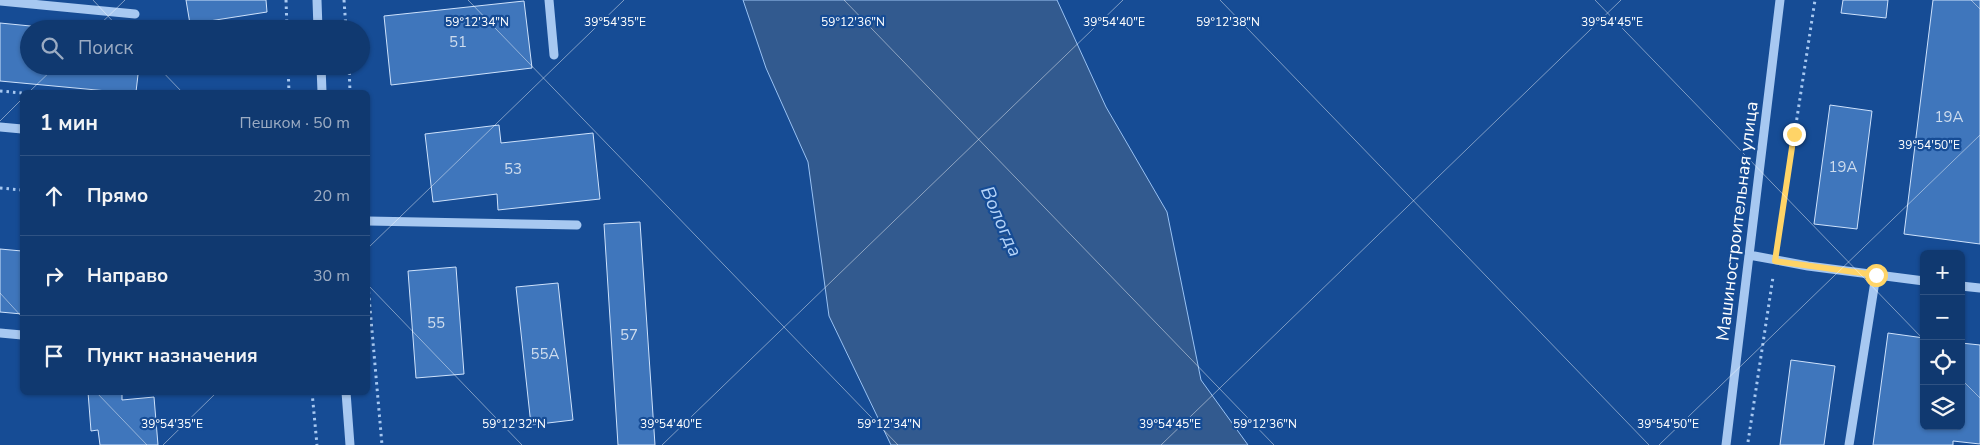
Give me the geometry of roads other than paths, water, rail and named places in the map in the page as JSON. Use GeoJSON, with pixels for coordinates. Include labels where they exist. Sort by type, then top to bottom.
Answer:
{"type":"FeatureCollection","features":[{"type":"Feature","properties":{"kind":"street"},"geometry":{"type":"LineString","coordinates":[[317,0],[318,20]]}},
{"type":"Feature","properties":{"kind":"street"},"geometry":{"type":"LineString","coordinates":[[549,0],[554,54]]}},
{"type":"Feature","properties":{"kind":"street","name":"Машиностроительная улица"},"geometry":{"type":"LineString","coordinates":[[1726,445],[1780,0]]}},
{"type":"Feature","properties":{"kind":"street"},"geometry":{"type":"LineString","coordinates":[[0,1],[135,14]]}},
{"type":"Feature","properties":{"kind":"street"},"geometry":{"type":"LineString","coordinates":[[321,75],[322,90]]}},
{"type":"Feature","properties":{"kind":"street"},"geometry":{"type":"LineString","coordinates":[[0,127],[20,129]]}},
{"type":"Feature","properties":{"kind":"street"},"geometry":{"type":"LineString","coordinates":[[370,221],[577,225]]}},
{"type":"Feature","properties":{"kind":"street"},"geometry":{"type":"LineString","coordinates":[[1749,255],[1775,261],[1920,280]]}},
{"type":"Feature","properties":{"kind":"street"},"geometry":{"type":"LineString","coordinates":[[1849,445],[1876,275]]}},
{"type":"Feature","properties":{"kind":"street"},"geometry":{"type":"LineString","coordinates":[[1965,286],[1980,288]]}},
{"type":"Feature","properties":{"kind":"street"},"geometry":{"type":"LineString","coordinates":[[0,333],[20,335]]}},
{"type":"Feature","properties":{"kind":"street"},"geometry":{"type":"LineString","coordinates":[[346,395],[350,445]]}},
{"type":"Feature","properties":{"kind":"water","name":"Вологда"},"geometry":{"type":"Polygon","coordinates":[[[743,0],[1057,0],[1106,107],[1167,212],[1201,380],[1248,445],[891,445],[829,316],[808,162],[766,68],[743,0]]]}}]}
